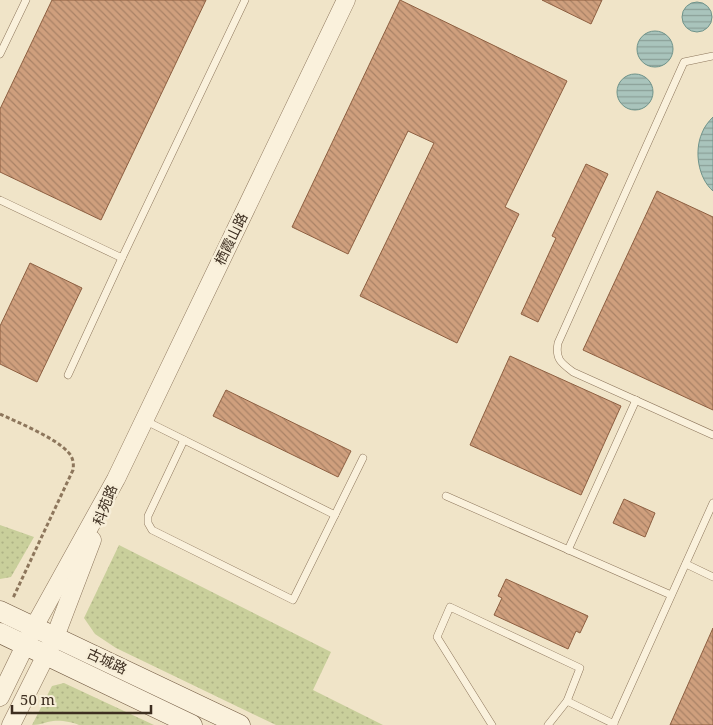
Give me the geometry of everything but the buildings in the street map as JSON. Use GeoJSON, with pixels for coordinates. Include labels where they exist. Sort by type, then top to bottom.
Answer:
{"type":"FeatureCollection","features":[{"type":"Feature","properties":{"kind":"main road","name":"古城路"},"geometry":{"type":"LineString","coordinates":[[3,612],[218,718],[240,725]]}},
{"type":"Feature","properties":{"kind":"main road","name":"古城路"},"geometry":{"type":"LineString","coordinates":[[0,633],[192,725]]}},
{"type":"Feature","properties":{"kind":"street","name":"栖霞山路"},"geometry":{"type":"LineString","coordinates":[[116,478],[346,0]]}},
{"type":"Feature","properties":{"kind":"street","name":"科苑路"},"geometry":{"type":"LineString","coordinates":[[0,698],[34,627],[116,478]]}},
{"type":"Feature","properties":{"kind":"street","name":"科苑路"},"geometry":{"type":"LineString","coordinates":[[11,725],[55,637],[116,478]]}},
{"type":"Feature","properties":{"kind":"lane"},"geometry":{"type":"LineString","coordinates":[[0,54],[26,0]]}},
{"type":"Feature","properties":{"kind":"lane"},"geometry":{"type":"LineString","coordinates":[[68,375],[245,0]]}},
{"type":"Feature","properties":{"kind":"lane"},"geometry":{"type":"LineString","coordinates":[[713,56],[684,62],[558,343],[556,353],[561,363],[574,372],[713,435]]}},
{"type":"Feature","properties":{"kind":"lane"},"geometry":{"type":"LineString","coordinates":[[0,200],[122,258]]}},
{"type":"Feature","properties":{"kind":"lane"},"geometry":{"type":"LineString","coordinates":[[568,550],[636,400]]}},
{"type":"Feature","properties":{"kind":"lane"},"geometry":{"type":"LineString","coordinates":[[144,420],[335,515]]}},
{"type":"Feature","properties":{"kind":"lane"},"geometry":{"type":"LineString","coordinates":[[184,440],[148,516],[148,523],[152,530],[293,600],[363,458]]}},
{"type":"Feature","properties":{"kind":"lane"},"geometry":{"type":"LineString","coordinates":[[446,496],[671,595]]}},
{"type":"Feature","properties":{"kind":"lane"},"geometry":{"type":"LineString","coordinates":[[567,702],[613,724],[713,503]]}},
{"type":"Feature","properties":{"kind":"lane"},"geometry":{"type":"LineString","coordinates":[[686,564],[713,577]]}},
{"type":"Feature","properties":{"kind":"lane"},"geometry":{"type":"LineString","coordinates":[[492,725],[437,637],[450,607],[580,668],[567,702],[548,725]]}},
{"type":"Feature","properties":{"kind":"path"},"geometry":{"type":"LineString","coordinates":[[0,414],[56,443],[69,452],[74,462],[73,470],[3,612]]}},
{"type":"Feature","properties":{"kind":"green space"},"geometry":{"type":"Polygon","coordinates":[[[0,525],[34,537],[11,577],[0,579],[0,525]]]}},
{"type":"Feature","properties":{"kind":"green space"},"geometry":{"type":"Polygon","coordinates":[[[119,545],[331,652],[313,690],[383,725],[276,725],[116,648],[95,634],[84,618],[119,545]]]}},
{"type":"Feature","properties":{"kind":"green space"},"geometry":{"type":"Polygon","coordinates":[[[64,683],[154,725],[79,725],[50,721],[32,725],[52,686],[64,683]]]}},
{"type":"Feature","properties":{"kind":"water"},"geometry":{"type":"Polygon","coordinates":[[[697,2],[708,6],[712,17],[708,28],[697,32],[686,28],[682,17],[686,6],[697,2]]]}},
{"type":"Feature","properties":{"kind":"water"},"geometry":{"type":"Polygon","coordinates":[[[655,31],[668,36],[673,49],[668,62],[655,67],[642,62],[637,49],[642,36],[655,31]]]}},
{"type":"Feature","properties":{"kind":"water"},"geometry":{"type":"Polygon","coordinates":[[[635,74],[648,79],[653,92],[648,105],[635,110],[622,105],[617,92],[622,79],[635,74]]]}},
{"type":"Feature","properties":{"kind":"water"},"geometry":{"type":"Polygon","coordinates":[[[713,117],[713,191],[708,186],[701,172],[698,148],[702,133],[713,117]]]}}]}
